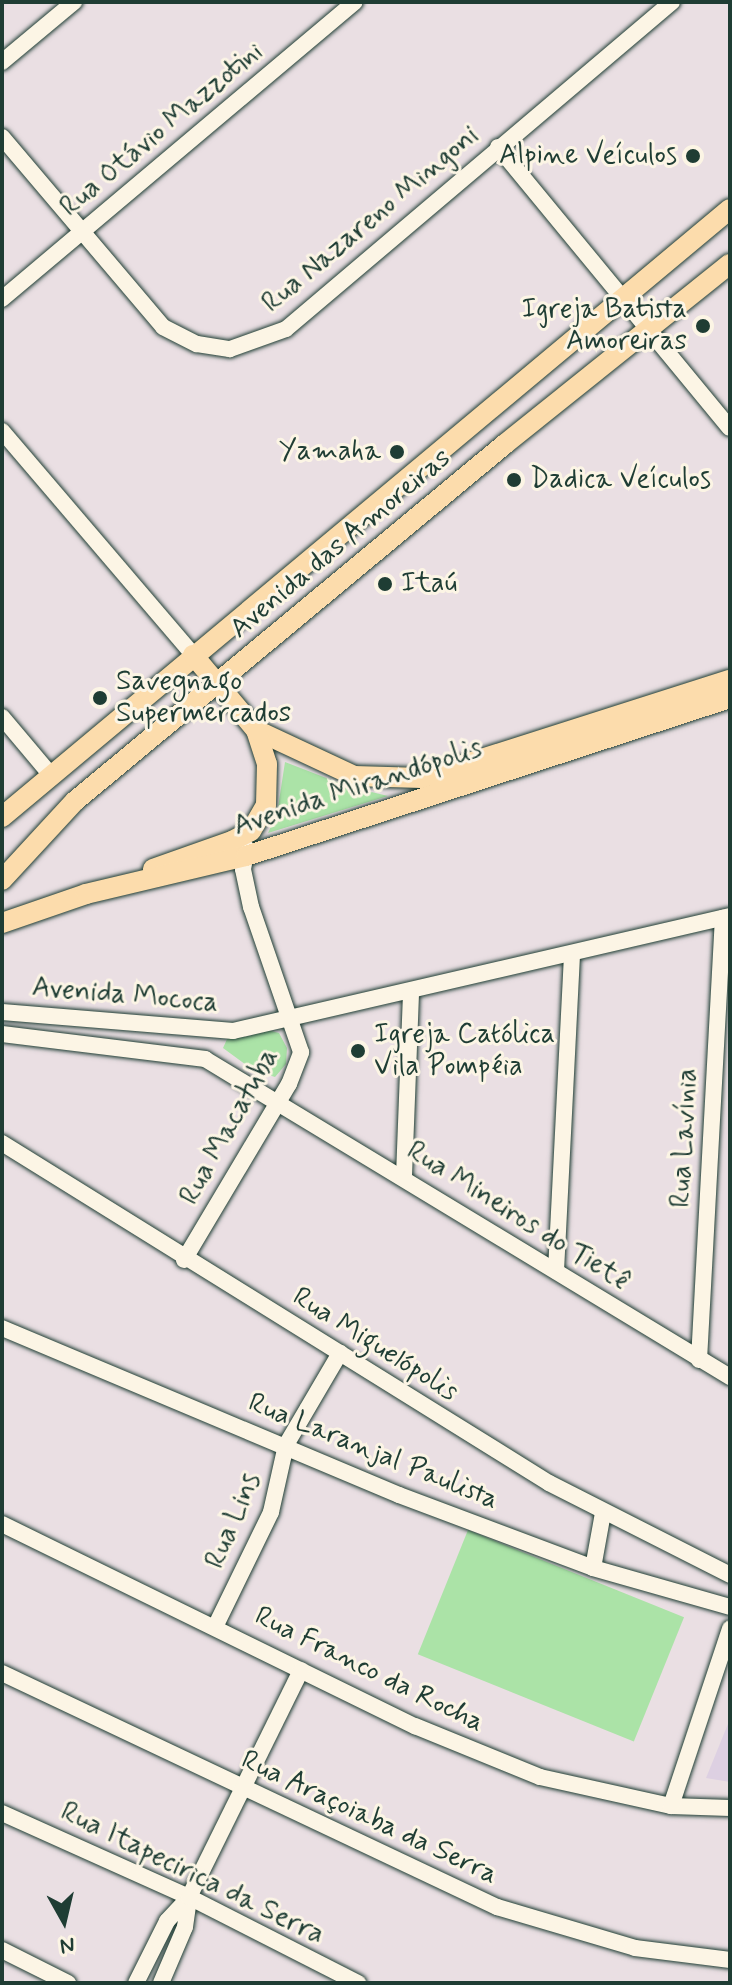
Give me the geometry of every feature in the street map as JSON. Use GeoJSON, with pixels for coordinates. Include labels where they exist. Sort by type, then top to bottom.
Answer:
{"type":"FeatureCollection","features":[{"type":"Feature","properties":{"kind":"main road","name":"Avenida das Amoreiras"},"geometry":{"type":"LineString","coordinates":[[2,817],[622,294],[730,209]]}},
{"type":"Feature","properties":{"kind":"main road","name":"Avenida das Amoreiras"},"geometry":{"type":"LineString","coordinates":[[2,880],[75,801],[218,686],[505,444],[730,264]]}},
{"type":"Feature","properties":{"kind":"main road"},"geometry":{"type":"LineString","coordinates":[[86,894],[251,831],[266,805],[269,779],[256,730],[193,655]]}},
{"type":"Feature","properties":{"kind":"main road","name":"Avenida Mirandópolis"},"geometry":{"type":"LineString","coordinates":[[256,730],[354,776],[422,778],[730,680]]}},
{"type":"Feature","properties":{"kind":"main road","name":"Avenida Mirandópolis"},"geometry":{"type":"LineString","coordinates":[[2,923],[86,894],[246,856],[730,698]]}},
{"type":"Feature","properties":{"kind":"street"},"geometry":{"type":"LineString","coordinates":[[2,62],[74,2]]}},
{"type":"Feature","properties":{"kind":"street","name":"Rua Otávio Mazzotini"},"geometry":{"type":"LineString","coordinates":[[2,299],[355,2]]}},
{"type":"Feature","properties":{"kind":"street","name":"Rua Nazareno Mingoni"},"geometry":{"type":"LineString","coordinates":[[2,137],[163,327],[197,344],[230,349],[286,329],[672,2]]}},
{"type":"Feature","properties":{"kind":"street"},"geometry":{"type":"LineString","coordinates":[[498,147],[652,328],[730,428]]}},
{"type":"Feature","properties":{"kind":"street"},"geometry":{"type":"LineString","coordinates":[[2,431],[193,655]]}},
{"type":"Feature","properties":{"kind":"street"},"geometry":{"type":"LineString","coordinates":[[2,717],[50,774]]}},
{"type":"Feature","properties":{"kind":"street","name":"Rua Macatuba"},"geometry":{"type":"LineString","coordinates":[[184,1260],[278,1100],[301,1052],[251,907],[243,869],[251,831]]}},
{"type":"Feature","properties":{"kind":"street","name":"Avenida Mococa"},"geometry":{"type":"LineString","coordinates":[[2,1012],[211,1032],[291,1021],[726,917]]}},
{"type":"Feature","properties":{"kind":"street","name":"Rua Lavínia"},"geometry":{"type":"LineString","coordinates":[[699,1360],[726,917]]}},
{"type":"Feature","properties":{"kind":"street"},"geometry":{"type":"LineString","coordinates":[[556,1271],[572,953]]}},
{"type":"Feature","properties":{"kind":"street"},"geometry":{"type":"LineString","coordinates":[[404,1176],[411,991]]}},
{"type":"Feature","properties":{"kind":"street"},"geometry":{"type":"LineString","coordinates":[[205,1059],[211,1032]]}},
{"type":"Feature","properties":{"kind":"street","name":"Avenida Mococa"},"geometry":{"type":"LineString","coordinates":[[2,1034],[205,1059],[278,1100]]}},
{"type":"Feature","properties":{"kind":"street","name":"Rua Mineiros do Tietê"},"geometry":{"type":"LineString","coordinates":[[278,1100],[730,1377]]}},
{"type":"Feature","properties":{"kind":"street","name":"Rua Miguelópolis"},"geometry":{"type":"LineString","coordinates":[[2,1143],[184,1260],[603,1513],[730,1575]]}},
{"type":"Feature","properties":{"kind":"street","name":"Rua Laranjal Paulista"},"geometry":{"type":"LineString","coordinates":[[2,1328],[399,1495],[593,1568],[730,1607]]}},
{"type":"Feature","properties":{"kind":"street","name":"Rua Lins"},"geometry":{"type":"LineString","coordinates":[[216,1625],[271,1512],[286,1445],[340,1353]]}},
{"type":"Feature","properties":{"kind":"street"},"geometry":{"type":"LineString","coordinates":[[593,1568],[603,1513]]}},
{"type":"Feature","properties":{"kind":"street","name":"Rua Franco da Rocha"},"geometry":{"type":"LineString","coordinates":[[2,1524],[216,1625],[415,1726],[540,1777],[671,1806],[730,1808]]}},
{"type":"Feature","properties":{"kind":"street"},"geometry":{"type":"LineString","coordinates":[[671,1806],[730,1629]]}},
{"type":"Feature","properties":{"kind":"street"},"geometry":{"type":"LineString","coordinates":[[136,1983],[167,1921],[189,1897],[241,1786],[301,1670]]}},
{"type":"Feature","properties":{"kind":"street","name":"Rua Araçoiaba da Serra"},"geometry":{"type":"LineString","coordinates":[[2,1673],[445,1885],[535,1920],[635,1948],[730,1960]]}},
{"type":"Feature","properties":{"kind":"street","name":"Rua Itapecirica da Serra"},"geometry":{"type":"LineString","coordinates":[[2,1813],[189,1897],[358,1983]]}},
{"type":"Feature","properties":{"kind":"street"},"geometry":{"type":"LineString","coordinates":[[161,1983],[185,1927],[189,1897]]}},
{"type":"Feature","properties":{"kind":"street"},"geometry":{"type":"LineString","coordinates":[[2,1950],[68,1983]]}},
{"type":"Feature","properties":{"kind":"shaded area"},"geometry":{"type":"Polygon","coordinates":[[[730,1719],[730,1782],[706,1778],[730,1719]]]}},
{"type":"Feature","properties":{"kind":"green space"},"geometry":{"type":"Polygon","coordinates":[[[285,762],[347,786],[388,796],[268,833],[277,814],[285,762]]]}},
{"type":"Feature","properties":{"kind":"green space"},"geometry":{"type":"Polygon","coordinates":[[[264,1029],[279,1033],[287,1048],[286,1064],[275,1077],[253,1070],[223,1048],[228,1037],[250,1036],[264,1029]]]}},
{"type":"Feature","properties":{"kind":"green space"},"geometry":{"type":"Polygon","coordinates":[[[468,1530],[684,1617],[634,1742],[418,1654],[468,1530]]]}},
{"type":"Feature","properties":{"kind":"place","name":"Alpine Veículos"},"geometry":{"type":"Point","coordinates":[693,156]}},
{"type":"Feature","properties":{"kind":"place","name":"Igreja Batista Amoreiras"},"geometry":{"type":"Point","coordinates":[703,326]}},
{"type":"Feature","properties":{"kind":"place","name":"Yamaha"},"geometry":{"type":"Point","coordinates":[397,452]}},
{"type":"Feature","properties":{"kind":"place","name":"Dadica Veículos"},"geometry":{"type":"Point","coordinates":[514,480]}},
{"type":"Feature","properties":{"kind":"place","name":"Itaú"},"geometry":{"type":"Point","coordinates":[385,584]}},
{"type":"Feature","properties":{"kind":"place","name":"Savegnago Supermercados"},"geometry":{"type":"Point","coordinates":[100,698]}},
{"type":"Feature","properties":{"kind":"place","name":"Igreja Católica Vila Pompéia"},"geometry":{"type":"Point","coordinates":[358,1051]}}]}
